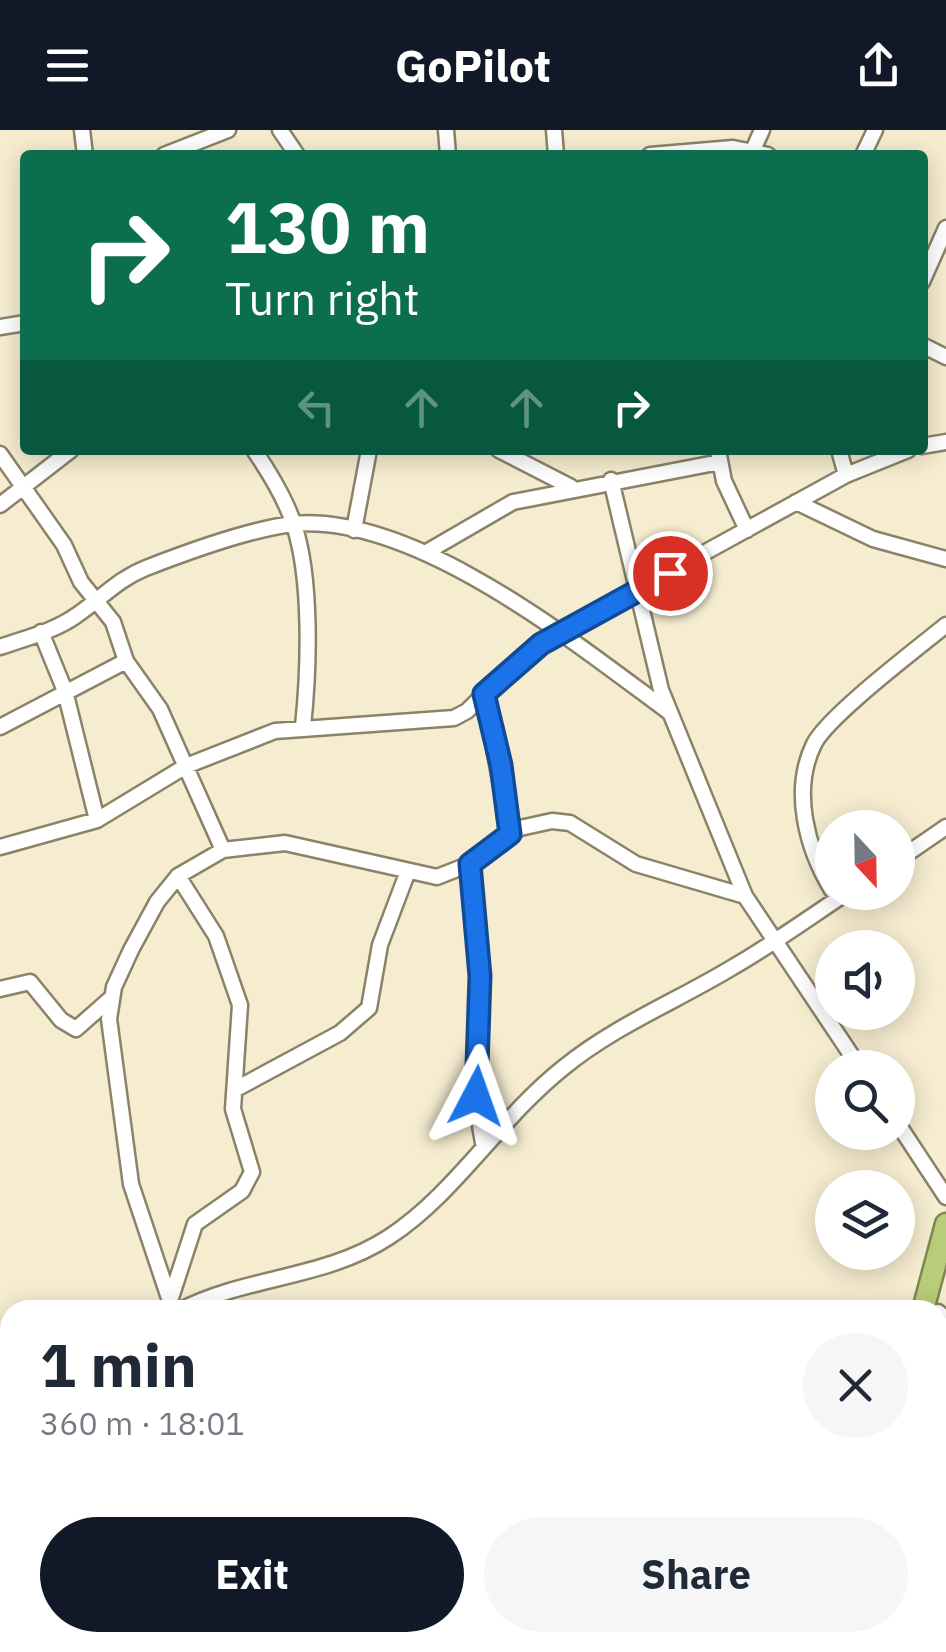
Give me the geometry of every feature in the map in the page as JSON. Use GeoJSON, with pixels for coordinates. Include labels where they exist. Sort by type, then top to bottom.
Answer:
{"type":"FeatureCollection","features":[{"type":"Feature","properties":{"kind":"highway"},"geometry":{"type":"LineString","coordinates":[[932,1300],[946,1224]]}},
{"type":"Feature","properties":{"kind":"street"},"geometry":{"type":"LineString","coordinates":[[177,150],[228,130]]}},
{"type":"Feature","properties":{"kind":"street"},"geometry":{"type":"LineString","coordinates":[[928,268],[946,228]]}},
{"type":"Feature","properties":{"kind":"street"},"geometry":{"type":"LineString","coordinates":[[0,454],[64,545],[94,600],[113,622],[126,661],[160,709],[224,850]]}},
{"type":"Feature","properties":{"kind":"street"},"geometry":{"type":"LineString","coordinates":[[0,505],[64,455]]}},
{"type":"Feature","properties":{"kind":"street"},"geometry":{"type":"LineString","coordinates":[[260,455],[294,524],[302,577],[307,678],[303,726]]}},
{"type":"Feature","properties":{"kind":"street"},"geometry":{"type":"LineString","coordinates":[[354,530],[368,455]]}},
{"type":"Feature","properties":{"kind":"street"},"geometry":{"type":"LineString","coordinates":[[509,455],[571,487]]}},
{"type":"Feature","properties":{"kind":"street"},"geometry":{"type":"LineString","coordinates":[[840,455],[846,474]]}},
{"type":"Feature","properties":{"kind":"street"},"geometry":{"type":"LineString","coordinates":[[0,846],[97,820],[186,766],[249,739],[303,726],[437,722],[468,711],[522,657],[560,632],[846,474],[895,455]]}},
{"type":"Feature","properties":{"kind":"street"},"geometry":{"type":"LineString","coordinates":[[424,554],[513,502],[611,480],[666,462],[719,456],[734,506],[747,530]]}},
{"type":"Feature","properties":{"kind":"street"},"geometry":{"type":"LineString","coordinates":[[611,480],[653,663],[669,712],[694,761],[745,896],[848,1050]]}},
{"type":"Feature","properties":{"kind":"street"},"geometry":{"type":"LineString","coordinates":[[796,502],[873,539],[946,559]]}},
{"type":"Feature","properties":{"kind":"street"},"geometry":{"type":"LineString","coordinates":[[0,647],[73,618],[124,578],[148,567],[294,524],[354,530],[424,554],[560,632],[669,712]]}},
{"type":"Feature","properties":{"kind":"street"},"geometry":{"type":"LineString","coordinates":[[815,854],[809,843],[804,813],[812,747],[834,720],[946,625]]}},
{"type":"Feature","properties":{"kind":"street"},"geometry":{"type":"LineString","coordinates":[[42,632],[65,691],[97,820]]}},
{"type":"Feature","properties":{"kind":"street"},"geometry":{"type":"LineString","coordinates":[[0,726],[126,661]]}},
{"type":"Feature","properties":{"kind":"street"},"geometry":{"type":"LineString","coordinates":[[484,694],[501,765],[510,834]]}},
{"type":"Feature","properties":{"kind":"street"},"geometry":{"type":"LineString","coordinates":[[0,990],[30,982],[62,1020],[76,1029],[110,998],[157,902],[178,876],[224,850],[285,842],[437,876],[470,864],[510,834],[536,822],[570,824],[636,864],[745,896]]}},
{"type":"Feature","properties":{"kind":"street"},"geometry":{"type":"LineString","coordinates":[[915,848],[946,827]]}},
{"type":"Feature","properties":{"kind":"street"},"geometry":{"type":"LineString","coordinates":[[470,864],[480,976],[476,1096],[483,1143]]}},
{"type":"Feature","properties":{"kind":"street"},"geometry":{"type":"LineString","coordinates":[[236,1089],[340,1033],[370,1008],[380,945],[408,870]]}},
{"type":"Feature","properties":{"kind":"street"},"geometry":{"type":"LineString","coordinates":[[169,1300],[195,1224],[250,1181],[248,1152],[235,1123],[240,1005],[230,967],[178,876]]}},
{"type":"Feature","properties":{"kind":"street"},"geometry":{"type":"LineString","coordinates":[[205,1300],[313,1272],[388,1238],[444,1192],[483,1143],[575,1059],[776,941],[817,910]]}},
{"type":"Feature","properties":{"kind":"street"},"geometry":{"type":"LineString","coordinates":[[110,998],[111,1046],[130,1184],[167,1300]]}},
{"type":"Feature","properties":{"kind":"street"},"geometry":{"type":"LineString","coordinates":[[915,1150],[946,1197]]}},
{"type":"Feature","properties":{"kind":"route"},"geometry":{"type":"LineString","coordinates":[[476,1096],[480,976],[470,864],[510,834],[501,765],[484,694],[541,644],[670,573]]}}]}
